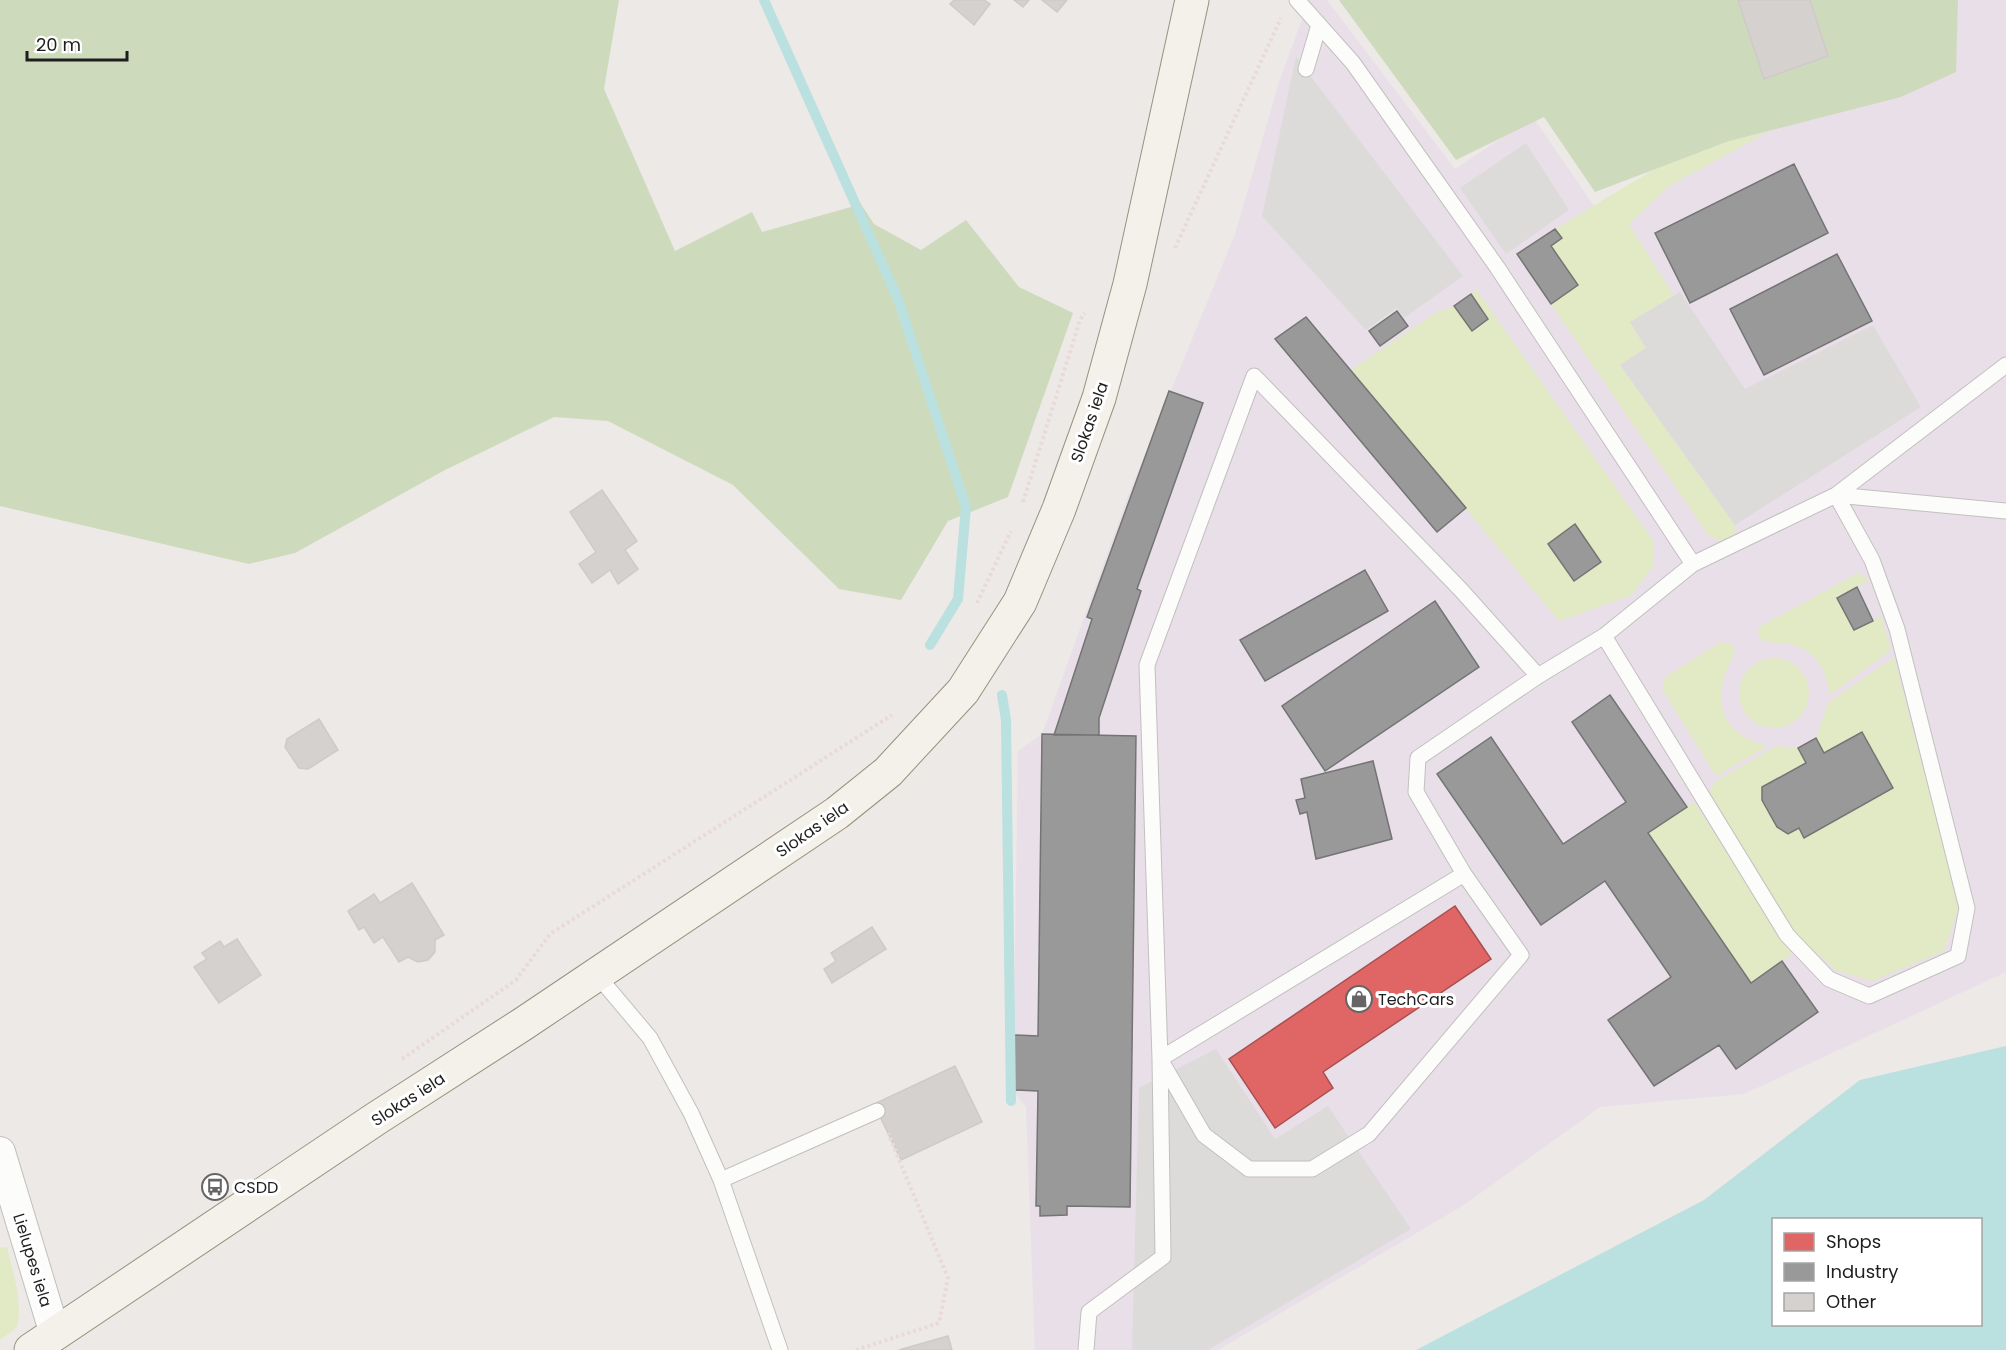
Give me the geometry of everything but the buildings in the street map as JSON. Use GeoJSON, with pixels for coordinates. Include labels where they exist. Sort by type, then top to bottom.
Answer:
{"type":"FeatureCollection","features":[{"type":"Feature","properties":{"kind":"main road","name":"Slokas iela"},"geometry":{"type":"LineString","coordinates":[[43,1342],[837,813],[888,772],[963,691],[1020,602],[1059,509],[1098,398],[1130,284],[1192,0]]}},
{"type":"Feature","properties":{"kind":"street","name":"Lielupes iela"},"geometry":{"type":"LineString","coordinates":[[0,1152],[43,1342]]}},
{"type":"Feature","properties":{"kind":"lane"},"geometry":{"type":"LineString","coordinates":[[1297,0],[1353,63],[1497,267],[1693,564]]}},
{"type":"Feature","properties":{"kind":"lane"},"geometry":{"type":"LineString","coordinates":[[1306,69],[1319,25]]}},
{"type":"Feature","properties":{"kind":"lane"},"geometry":{"type":"LineString","coordinates":[[1160,1059],[1204,1135],[1249,1169],[1312,1169],[1370,1134],[1521,955],[1464,874],[1416,792],[1418,758],[1538,676],[1604,636],[1693,564],[1836,495],[2006,365]]}},
{"type":"Feature","properties":{"kind":"lane"},"geometry":{"type":"LineString","coordinates":[[1086,1350],[1089,1312],[1163,1257],[1160,1059],[1147,665],[1254,376],[1461,590],[1538,676]]}},
{"type":"Feature","properties":{"kind":"lane"},"geometry":{"type":"LineString","coordinates":[[1836,495],[2006,511]]}},
{"type":"Feature","properties":{"kind":"lane"},"geometry":{"type":"LineString","coordinates":[[1604,636],[1787,935],[1829,979],[1869,996],[1958,956],[1967,908],[1897,629],[1872,561],[1836,495]]}},
{"type":"Feature","properties":{"kind":"lane"},"geometry":{"type":"LineString","coordinates":[[1160,1059],[1464,874]]}},
{"type":"Feature","properties":{"kind":"lane"},"geometry":{"type":"LineString","coordinates":[[597,975],[650,1038],[691,1113],[721,1180],[780,1350]]}},
{"type":"Feature","properties":{"kind":"lane"},"geometry":{"type":"LineString","coordinates":[[721,1180],[878,1111]]}},
{"type":"Feature","properties":{"kind":"path"},"geometry":{"type":"LineString","coordinates":[[1171,257],[1219,149],[1285,11]]}},
{"type":"Feature","properties":{"kind":"path"},"geometry":{"type":"LineString","coordinates":[[1020,510],[1080,320],[1086,312]]}},
{"type":"Feature","properties":{"kind":"path"},"geometry":{"type":"LineString","coordinates":[[975,606],[1015,521]]}},
{"type":"Feature","properties":{"kind":"path"},"geometry":{"type":"LineString","coordinates":[[400,1060],[516,980],[550,934],[898,711]]}},
{"type":"Feature","properties":{"kind":"path"},"geometry":{"type":"LineString","coordinates":[[856,1350],[939,1323],[948,1278],[901,1160],[878,1111]]}},
{"type":"Feature","properties":{"kind":"shaded area"},"geometry":{"type":"Polygon","coordinates":[[[1309,0],[1327,0],[1455,169],[1533,117],[1594,206],[1916,13],[1916,0],[2006,0],[2006,972],[1744,1094],[1600,1107],[1464,1205],[1218,1350],[1035,1350],[1026,1107],[1013,1090],[1018,751],[1042,734],[1128,496],[1235,234],[1279,82],[1309,0]]]}},
{"type":"Feature","properties":{"kind":"shaded area"},"geometry":{"type":"Polygon","coordinates":[[[1296,57],[1463,276],[1404,318],[1397,308],[1366,330],[1262,216],[1296,57]]]}},
{"type":"Feature","properties":{"kind":"shaded area"},"geometry":{"type":"Polygon","coordinates":[[[1526,143],[1569,210],[1506,254],[1460,188],[1526,143]]]}},
{"type":"Feature","properties":{"kind":"shaded area"},"geometry":{"type":"Polygon","coordinates":[[[1680,292],[1745,389],[1873,325],[1921,407],[1735,525],[1620,365],[1646,348],[1630,322],[1680,292]]]}},
{"type":"Feature","properties":{"kind":"shaded area"},"geometry":{"type":"Polygon","coordinates":[[[1216,1049],[1275,1139],[1328,1106],[1411,1229],[1208,1350],[1132,1350],[1139,1088],[1216,1049]]]}},
{"type":"Feature","properties":{"kind":"green space"},"geometry":{"type":"Polygon","coordinates":[[[0,0],[619,0],[604,89],[675,251],[752,212],[762,232],[851,207],[857,198],[874,224],[921,250],[966,220],[1019,287],[1073,313],[1008,497],[948,521],[901,600],[839,589],[733,485],[608,421],[554,417],[445,470],[295,553],[249,564],[0,506],[0,0]]]}},
{"type":"Feature","properties":{"kind":"green space"},"geometry":{"type":"Polygon","coordinates":[[[1339,0],[1958,0],[1956,72],[1901,97],[1729,141],[1595,192],[1544,117],[1456,160],[1339,0]]]}},
{"type":"Feature","properties":{"kind":"green space"},"geometry":{"type":"Polygon","coordinates":[[[1768,132],[1669,186],[1629,224],[1674,296],[1630,322],[1646,348],[1620,365],[1735,525],[1736,533],[1721,541],[1709,536],[1551,304],[1578,285],[1551,246],[1562,238],[1555,229],[1655,169],[1729,141],[1768,132]]]}},
{"type":"Feature","properties":{"kind":"green space"},"geometry":{"type":"Polygon","coordinates":[[[1476,289],[1654,542],[1653,566],[1632,595],[1559,621],[1351,370],[1437,312],[1454,306],[1472,331],[1488,319],[1471,294],[1476,289]],[[1575,524],[1548,544],[1574,581],[1601,561],[1575,524]]]}},
{"type":"Feature","properties":{"kind":"green space"},"geometry":{"type":"Polygon","coordinates":[[[1858,573],[1870,580],[1837,598],[1854,630],[1881,616],[1891,650],[1830,695],[1823,669],[1813,656],[1799,647],[1761,640],[1758,635],[1759,627],[1858,573]]]}},
{"type":"Feature","properties":{"kind":"green space"},"geometry":{"type":"Polygon","coordinates":[[[1721,642],[1732,644],[1735,650],[1723,681],[1722,706],[1725,716],[1737,731],[1768,746],[1716,776],[1662,689],[1665,677],[1721,642]]]}},
{"type":"Feature","properties":{"kind":"green space"},"geometry":{"type":"Polygon","coordinates":[[[1894,657],[1959,906],[1944,951],[1872,981],[1837,971],[1791,930],[1708,794],[1716,781],[1776,746],[1798,748],[1806,763],[1762,787],[1762,794],[1766,808],[1777,825],[1788,834],[1799,828],[1804,838],[1893,788],[1862,732],[1824,753],[1816,738],[1828,703],[1894,657]]]}},
{"type":"Feature","properties":{"kind":"green space"},"geometry":{"type":"Polygon","coordinates":[[[1774,658],[1787,661],[1799,668],[1806,680],[1809,693],[1806,706],[1799,718],[1787,725],[1774,728],[1761,725],[1749,718],[1742,706],[1739,693],[1742,680],[1749,668],[1761,661],[1774,658]]]}},
{"type":"Feature","properties":{"kind":"green space"},"geometry":{"type":"Polygon","coordinates":[[[1694,802],[1792,954],[1751,983],[1648,833],[1694,802]]]}},
{"type":"Feature","properties":{"kind":"green space"},"geometry":{"type":"Polygon","coordinates":[[[7,1247],[16,1287],[19,1317],[17,1327],[0,1340],[0,1248],[7,1247]]]}},
{"type":"Feature","properties":{"kind":"water"},"geometry":{"type":"Polygon","coordinates":[[[2006,1046],[2006,1350],[1416,1350],[1704,1200],[1860,1080],[2006,1046]]]}},
{"type":"Feature","properties":{"kind":"waterway"},"geometry":{"type":"LineString","coordinates":[[764,0],[898,299],[966,507],[958,599],[930,645]]}},
{"type":"Feature","properties":{"kind":"waterway"},"geometry":{"type":"LineString","coordinates":[[1002,695],[1006,720],[1011,1101]]}},
{"type":"Feature","properties":{"kind":"place","name":"TechCars"},"geometry":{"type":"Point","coordinates":[1359,999]}},
{"type":"Feature","properties":{"kind":"place","name":"CSDD"},"geometry":{"type":"Point","coordinates":[215,1187]}}]}
